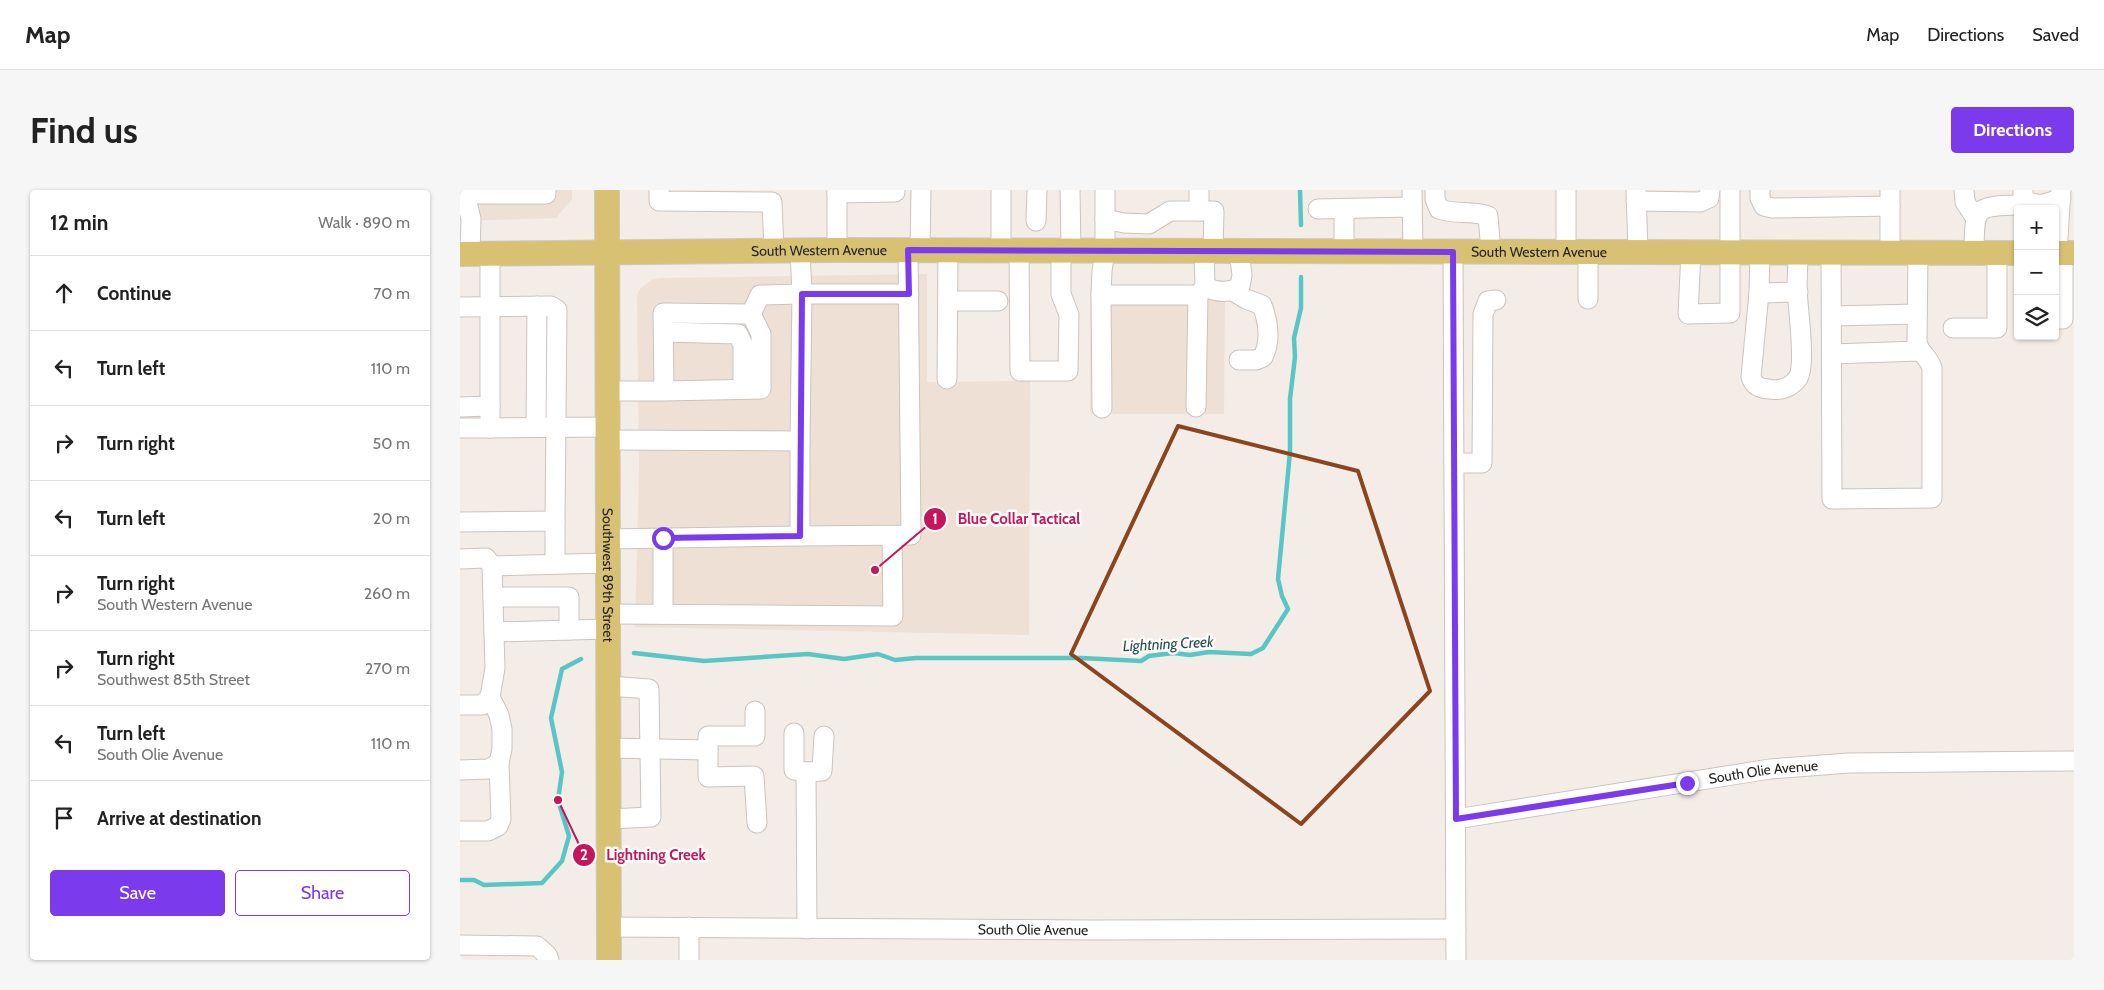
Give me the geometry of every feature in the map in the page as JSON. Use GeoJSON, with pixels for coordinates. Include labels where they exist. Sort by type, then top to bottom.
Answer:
{"type":"FeatureCollection","features":[{"type":"Feature","properties":{"kind":"main road","name":"Southwest 89th Street"},"geometry":{"type":"LineString","coordinates":[[607,190],[610,960]]}},
{"type":"Feature","properties":{"kind":"main road","name":"South Western Avenue"},"geometry":{"type":"LineString","coordinates":[[474,254],[800,250],[2008,252]]}},
{"type":"Feature","properties":{"kind":"street"},"geometry":{"type":"LineString","coordinates":[[490,428],[490,306],[474,254],[465,192],[546,194],[546,190]]}},
{"type":"Feature","properties":{"kind":"street"},"geometry":{"type":"LineString","coordinates":[[659,190],[659,201],[772,202],[774,251]]}},
{"type":"Feature","properties":{"kind":"street"},"geometry":{"type":"LineString","coordinates":[[608,539],[912,535],[909,294],[921,190]]}},
{"type":"Feature","properties":{"kind":"street"},"geometry":{"type":"LineString","coordinates":[[1001,190],[1010,250],[1020,371],[1068,371],[1069,315],[1061,294],[1070,190]]}},
{"type":"Feature","properties":{"kind":"street"},"geometry":{"type":"LineString","coordinates":[[1036,221],[1037,190]]}},
{"type":"Feature","properties":{"kind":"street"},"geometry":{"type":"LineString","coordinates":[[1102,408],[1101,295],[1105,250],[1105,190]]}},
{"type":"Feature","properties":{"kind":"street"},"geometry":{"type":"LineString","coordinates":[[1199,190],[1199,211]]}},
{"type":"Feature","properties":{"kind":"street"},"geometry":{"type":"LineString","coordinates":[[1435,190],[1439,209],[1449,212],[1480,213],[1488,216],[1491,252]]}},
{"type":"Feature","properties":{"kind":"street"},"geometry":{"type":"LineString","coordinates":[[1566,190],[1588,299]]}},
{"type":"Feature","properties":{"kind":"street"},"geometry":{"type":"LineString","coordinates":[[1638,252],[1636,196],[1700,202],[1709,198],[1710,190]]}},
{"type":"Feature","properties":{"kind":"street"},"geometry":{"type":"LineString","coordinates":[[1691,252],[1688,314],[1730,312],[1730,190]]}},
{"type":"Feature","properties":{"kind":"street"},"geometry":{"type":"LineString","coordinates":[[1760,190],[1760,198],[1764,206],[1772,208],[1890,198],[1890,252]]}},
{"type":"Feature","properties":{"kind":"street"},"geometry":{"type":"LineString","coordinates":[[1964,190],[1965,202],[1975,217]]}},
{"type":"Feature","properties":{"kind":"street"},"geometry":{"type":"LineString","coordinates":[[837,250],[837,191],[895,192]]}},
{"type":"Feature","properties":{"kind":"street"},"geometry":{"type":"LineString","coordinates":[[1974,252],[1975,217],[1980,210],[1991,206],[2017,205],[2023,194],[2029,203],[2042,205],[2061,194],[2063,319],[2059,319]]}},
{"type":"Feature","properties":{"kind":"street"},"geometry":{"type":"LineString","coordinates":[[1318,209],[1344,209],[1390,199],[1412,198],[1413,251]]}},
{"type":"Feature","properties":{"kind":"street"},"geometry":{"type":"LineString","coordinates":[[1344,209],[1344,251]]}},
{"type":"Feature","properties":{"kind":"street"},"geometry":{"type":"LineString","coordinates":[[1105,219],[1124,223],[1149,224],[1170,211],[1214,211],[1202,291],[1196,406]]}},
{"type":"Feature","properties":{"kind":"street"},"geometry":{"type":"LineString","coordinates":[[1149,224],[1149,250]]}},
{"type":"Feature","properties":{"kind":"street"},"geometry":{"type":"LineString","coordinates":[[800,250],[802,294],[800,536]]}},
{"type":"Feature","properties":{"kind":"street"},"geometry":{"type":"LineString","coordinates":[[947,379],[948,250]]}},
{"type":"Feature","properties":{"kind":"street"},"geometry":{"type":"LineString","coordinates":[[1233,291],[1240,286],[1242,274],[1239,251]]}},
{"type":"Feature","properties":{"kind":"street"},"geometry":{"type":"LineString","coordinates":[[1453,252],[1456,960]]}},
{"type":"Feature","properties":{"kind":"street"},"geometry":{"type":"LineString","coordinates":[[1760,252],[1759,293],[1751,377],[1754,384],[1761,388],[1774,390],[1789,387],[1799,377],[1802,364],[1798,252]]}},
{"type":"Feature","properties":{"kind":"street"},"geometry":{"type":"LineString","coordinates":[[1831,252],[1832,499],[1932,498],[1932,368],[1928,359],[1920,351],[1917,342],[1918,252]]}},
{"type":"Feature","properties":{"kind":"street"},"geometry":{"type":"LineString","coordinates":[[1953,328],[1997,328],[2008,252]]}},
{"type":"Feature","properties":{"kind":"street"},"geometry":{"type":"LineString","coordinates":[[1101,295],[1233,291],[1246,299],[1262,305],[1268,324],[1267,349],[1263,357],[1256,360],[1239,360]]}},
{"type":"Feature","properties":{"kind":"street"},"geometry":{"type":"LineString","coordinates":[[1759,293],[1798,292]]}},
{"type":"Feature","properties":{"kind":"street"},"geometry":{"type":"LineString","coordinates":[[751,314],[760,295],[909,294]]}},
{"type":"Feature","properties":{"kind":"street"},"geometry":{"type":"LineString","coordinates":[[1454,463],[1482,462],[1483,314],[1488,302],[1496,300]]}},
{"type":"Feature","properties":{"kind":"street"},"geometry":{"type":"LineString","coordinates":[[948,301],[998,301]]}},
{"type":"Feature","properties":{"kind":"street"},"geometry":{"type":"LineString","coordinates":[[536,427],[538,306]]}},
{"type":"Feature","properties":{"kind":"street"},"geometry":{"type":"LineString","coordinates":[[460,307],[551,306],[557,310],[555,564]]}},
{"type":"Feature","properties":{"kind":"street"},"geometry":{"type":"LineString","coordinates":[[664,392],[664,313],[751,314]]}},
{"type":"Feature","properties":{"kind":"street"},"geometry":{"type":"LineString","coordinates":[[608,391],[664,392],[761,389],[761,334],[751,314]]}},
{"type":"Feature","properties":{"kind":"street"},"geometry":{"type":"LineString","coordinates":[[1832,316],[1918,314]]}},
{"type":"Feature","properties":{"kind":"street"},"geometry":{"type":"LineString","coordinates":[[664,332],[738,334],[744,345],[744,389]]}},
{"type":"Feature","properties":{"kind":"street"},"geometry":{"type":"LineString","coordinates":[[1832,354],[1920,351]]}},
{"type":"Feature","properties":{"kind":"street"},"geometry":{"type":"LineString","coordinates":[[460,407],[490,406]]}},
{"type":"Feature","properties":{"kind":"street"},"geometry":{"type":"LineString","coordinates":[[460,428],[557,427],[608,433],[800,441]]}},
{"type":"Feature","properties":{"kind":"street"},"geometry":{"type":"LineString","coordinates":[[460,522],[555,521]]}},
{"type":"Feature","properties":{"kind":"street"},"geometry":{"type":"LineString","coordinates":[[494,632],[569,630],[662,614],[893,616],[892,536]]}},
{"type":"Feature","properties":{"kind":"street"},"geometry":{"type":"LineString","coordinates":[[662,614],[663,538]]}},
{"type":"Feature","properties":{"kind":"street"},"geometry":{"type":"LineString","coordinates":[[460,559],[486,558],[492,566],[496,668],[490,697],[482,705],[460,705]]}},
{"type":"Feature","properties":{"kind":"street"},"geometry":{"type":"LineString","coordinates":[[492,566],[608,563]]}},
{"type":"Feature","properties":{"kind":"street"},"geometry":{"type":"LineString","coordinates":[[493,597],[569,597],[569,630]]}},
{"type":"Feature","properties":{"kind":"street"},"geometry":{"type":"LineString","coordinates":[[609,686],[649,689],[651,817],[609,818]]}},
{"type":"Feature","properties":{"kind":"street"},"geometry":{"type":"LineString","coordinates":[[460,831],[488,831],[498,826],[501,819],[498,763],[502,749],[502,729],[500,715],[490,697]]}},
{"type":"Feature","properties":{"kind":"street"},"geometry":{"type":"LineString","coordinates":[[755,711],[755,736],[708,736],[708,777],[754,776],[756,823]]}},
{"type":"Feature","properties":{"kind":"street"},"geometry":{"type":"LineString","coordinates":[[794,733],[794,770],[806,772],[822,771],[824,736]]}},
{"type":"Feature","properties":{"kind":"street"},"geometry":{"type":"LineString","coordinates":[[609,748],[708,750]]}},
{"type":"Feature","properties":{"kind":"street","name":"South Olie Avenue"},"geometry":{"type":"LineString","coordinates":[[1456,819],[1770,769],[1849,763],[2074,760]]}},
{"type":"Feature","properties":{"kind":"street"},"geometry":{"type":"LineString","coordinates":[[460,770],[489,769],[498,763]]}},
{"type":"Feature","properties":{"kind":"street"},"geometry":{"type":"LineString","coordinates":[[806,772],[807,928]]}},
{"type":"Feature","properties":{"kind":"street","name":"South Olie Avenue"},"geometry":{"type":"LineString","coordinates":[[609,927],[1093,930],[1456,929]]}},
{"type":"Feature","properties":{"kind":"street"},"geometry":{"type":"LineString","coordinates":[[689,927],[689,960]]}},
{"type":"Feature","properties":{"kind":"street"},"geometry":{"type":"LineString","coordinates":[[460,945],[537,946],[547,954],[549,960]]}},
{"type":"Feature","properties":{"kind":"highlighted area"},"geometry":{"type":"Polygon","coordinates":[[[1178,426],[1358,471],[1430,691],[1301,824],[1071,654],[1178,426]]]}},
{"type":"Feature","properties":{"kind":"shaded area"},"geometry":{"type":"Polygon","coordinates":[[[460,190],[572,190],[572,199],[556,218],[460,221],[460,190]]]}},
{"type":"Feature","properties":{"kind":"shaded area"},"geometry":{"type":"Polygon","coordinates":[[[927,274],[927,382],[1030,381],[1029,635],[635,627],[639,468],[637,296],[639,290],[651,280],[659,278],[927,274]]]}},
{"type":"Feature","properties":{"kind":"shaded area"},"geometry":{"type":"Polygon","coordinates":[[[1090,288],[1225,288],[1224,414],[1090,414],[1090,288]]]}},
{"type":"Feature","properties":{"kind":"waterway","name":"Lightning Creek"},"geometry":{"type":"LineString","coordinates":[[1300,190],[1301,225]]}},
{"type":"Feature","properties":{"kind":"waterway","name":"Lightning Creek"},"geometry":{"type":"LineString","coordinates":[[634,653],[704,661],[808,654],[844,659],[878,654],[895,660],[916,658],[1081,658],[1141,661],[1149,656],[1173,653],[1190,655],[1209,652],[1251,654],[1263,648],[1288,609],[1282,596],[1278,579],[1290,452],[1290,399],[1295,357],[1294,338],[1301,308],[1301,277]]}},
{"type":"Feature","properties":{"kind":"waterway","name":"Lightning Creek"},"geometry":{"type":"LineString","coordinates":[[460,880],[474,880],[484,885],[542,883],[562,861],[569,836],[558,800],[562,772],[551,718],[562,669],[581,659]]}},
{"type":"Feature","properties":{"kind":"place","name":"Blue Collar Tactical"},"geometry":{"type":"Point","coordinates":[875,570]}},
{"type":"Feature","properties":{"kind":"place","name":"Lightning Creek"},"geometry":{"type":"Point","coordinates":[558,800]}},
{"type":"Feature","properties":{"kind":"route"},"geometry":{"type":"LineString","coordinates":[[663,538],[800,536],[802,294],[909,294],[908,250],[1453,252],[1456,819],[1687,783]]}}]}
